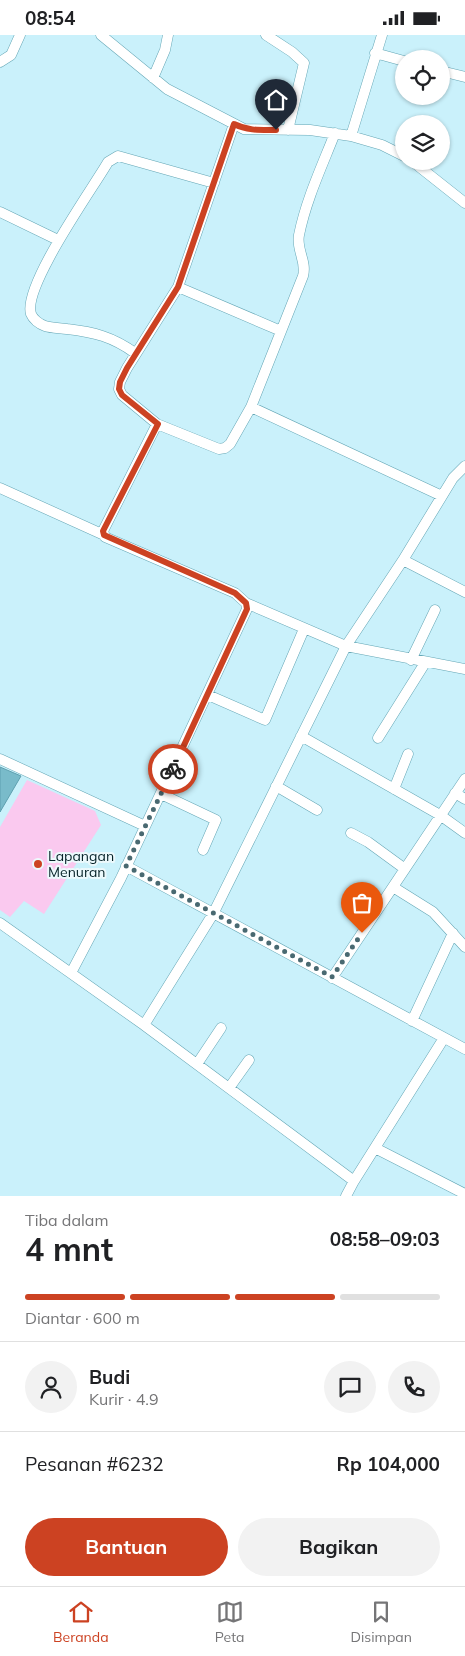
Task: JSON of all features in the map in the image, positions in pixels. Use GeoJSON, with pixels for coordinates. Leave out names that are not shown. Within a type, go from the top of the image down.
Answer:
{"type":"FeatureCollection","features":[{"type":"Feature","properties":{"kind":"street"},"geometry":{"type":"LineString","coordinates":[[0,62],[11,55],[20,35]]}},
{"type":"Feature","properties":{"kind":"street"},"geometry":{"type":"LineString","coordinates":[[101,35],[167,89],[244,129],[335,133],[382,145],[395,152]]}},
{"type":"Feature","properties":{"kind":"street"},"geometry":{"type":"LineString","coordinates":[[153,78],[165,50],[168,35]]}},
{"type":"Feature","properties":{"kind":"street"},"geometry":{"type":"LineString","coordinates":[[266,35],[292,52],[304,63],[288,130]]}},
{"type":"Feature","properties":{"kind":"street"},"geometry":{"type":"LineString","coordinates":[[351,136],[382,35]]}},
{"type":"Feature","properties":{"kind":"street"},"geometry":{"type":"LineString","coordinates":[[375,53],[395,59]]}},
{"type":"Feature","properties":{"kind":"street"},"geometry":{"type":"LineString","coordinates":[[450,73],[465,77]]}},
{"type":"Feature","properties":{"kind":"street"},"geometry":{"type":"LineString","coordinates":[[234,124],[178,287],[135,353],[120,382],[119,389],[122,395],[158,424],[219,449],[225,448],[230,444],[251,407],[304,271],[304,261],[298,242],[307,207],[335,133]]}},
{"type":"Feature","properties":{"kind":"street"},"geometry":{"type":"LineString","coordinates":[[135,353],[120,342],[95,333],[46,326],[36,321],[31,314],[31,297],[58,240],[113,157],[118,156],[214,183]]}},
{"type":"Feature","properties":{"kind":"street"},"geometry":{"type":"LineString","coordinates":[[423,170],[465,203]]}},
{"type":"Feature","properties":{"kind":"street"},"geometry":{"type":"LineString","coordinates":[[0,212],[58,240]]}},
{"type":"Feature","properties":{"kind":"street"},"geometry":{"type":"LineString","coordinates":[[178,287],[281,331]]}},
{"type":"Feature","properties":{"kind":"street"},"geometry":{"type":"LineString","coordinates":[[251,407],[442,496]]}},
{"type":"Feature","properties":{"kind":"street"},"geometry":{"type":"LineString","coordinates":[[104,535],[103,531],[158,424]]}},
{"type":"Feature","properties":{"kind":"street"},"geometry":{"type":"LineString","coordinates":[[144,1025],[213,913],[346,646],[403,560],[453,478],[465,466]]}},
{"type":"Feature","properties":{"kind":"street"},"geometry":{"type":"LineString","coordinates":[[0,488],[235,593],[246,603],[346,646],[425,663],[465,669]]}},
{"type":"Feature","properties":{"kind":"street"},"geometry":{"type":"LineString","coordinates":[[403,560],[465,592]]}},
{"type":"Feature","properties":{"kind":"street"},"geometry":{"type":"LineString","coordinates":[[71,973],[126,866],[208,695],[247,609],[246,603]]}},
{"type":"Feature","properties":{"kind":"street"},"geometry":{"type":"LineString","coordinates":[[411,660],[435,611]]}},
{"type":"Feature","properties":{"kind":"street"},"geometry":{"type":"LineString","coordinates":[[208,695],[265,720],[304,629]]}},
{"type":"Feature","properties":{"kind":"street"},"geometry":{"type":"LineString","coordinates":[[378,738],[390,715],[425,663]]}},
{"type":"Feature","properties":{"kind":"street"},"geometry":{"type":"LineString","coordinates":[[301,736],[440,815],[465,833]]}},
{"type":"Feature","properties":{"kind":"street"},"geometry":{"type":"LineString","coordinates":[[394,789],[408,754]]}},
{"type":"Feature","properties":{"kind":"street"},"geometry":{"type":"LineString","coordinates":[[0,759],[145,826]]}},
{"type":"Feature","properties":{"kind":"street"},"geometry":{"type":"LineString","coordinates":[[332,977],[465,779]]}},
{"type":"Feature","properties":{"kind":"street"},"geometry":{"type":"LineString","coordinates":[[276,786],[317,810]]}},
{"type":"Feature","properties":{"kind":"street"},"geometry":{"type":"LineString","coordinates":[[161,793],[216,820],[203,849]]}},
{"type":"Feature","properties":{"kind":"street"},"geometry":{"type":"LineString","coordinates":[[455,793],[465,799]]}},
{"type":"Feature","properties":{"kind":"street"},"geometry":{"type":"LineString","coordinates":[[351,833],[368,842],[405,869]]}},
{"type":"Feature","properties":{"kind":"street"},"geometry":{"type":"LineString","coordinates":[[126,866],[465,1049]]}},
{"type":"Feature","properties":{"kind":"street"},"geometry":{"type":"LineString","coordinates":[[393,887],[425,906],[454,933],[465,947]]}},
{"type":"Feature","properties":{"kind":"street"},"geometry":{"type":"LineString","coordinates":[[0,923],[144,1025],[354,1181]]}},
{"type":"Feature","properties":{"kind":"street"},"geometry":{"type":"LineString","coordinates":[[412,1021],[454,933]]}},
{"type":"Feature","properties":{"kind":"street"},"geometry":{"type":"LineString","coordinates":[[197,1065],[222,1028]]}},
{"type":"Feature","properties":{"kind":"street"},"geometry":{"type":"LineString","coordinates":[[346,1196],[374,1148],[444,1038]]}},
{"type":"Feature","properties":{"kind":"street"},"geometry":{"type":"LineString","coordinates":[[229,1089],[249,1060]]}},
{"type":"Feature","properties":{"kind":"street"},"geometry":{"type":"LineString","coordinates":[[374,1148],[465,1194]]}},
{"type":"Feature","properties":{"kind":"shaded area","name":"Lapangan Menuran"},"geometry":{"type":"Polygon","coordinates":[[[27,780],[95,811],[101,825],[44,914],[24,901],[10,917],[0,910],[0,827],[27,780]]]}},
{"type":"Feature","properties":{"kind":"building"},"geometry":{"type":"Polygon","coordinates":[[[0,767],[21,776],[0,812],[0,767]]]}},
{"type":"Feature","properties":{"kind":"way so far"},"geometry":{"type":"LineString","coordinates":[[173,769],[126,866],[332,977],[362,933]]}},
{"type":"Feature","properties":{"kind":"place","name":"Lapangan Menuran"},"geometry":{"type":"Point","coordinates":[38,864]}},
{"type":"Feature","properties":{"kind":"route"},"geometry":{"type":"LineString","coordinates":[[173,769],[247,609],[242,597],[235,593],[105,537],[103,531],[158,424],[122,395],[119,389],[120,382],[135,353],[178,287],[234,124],[244,129],[276,130]]}}]}
